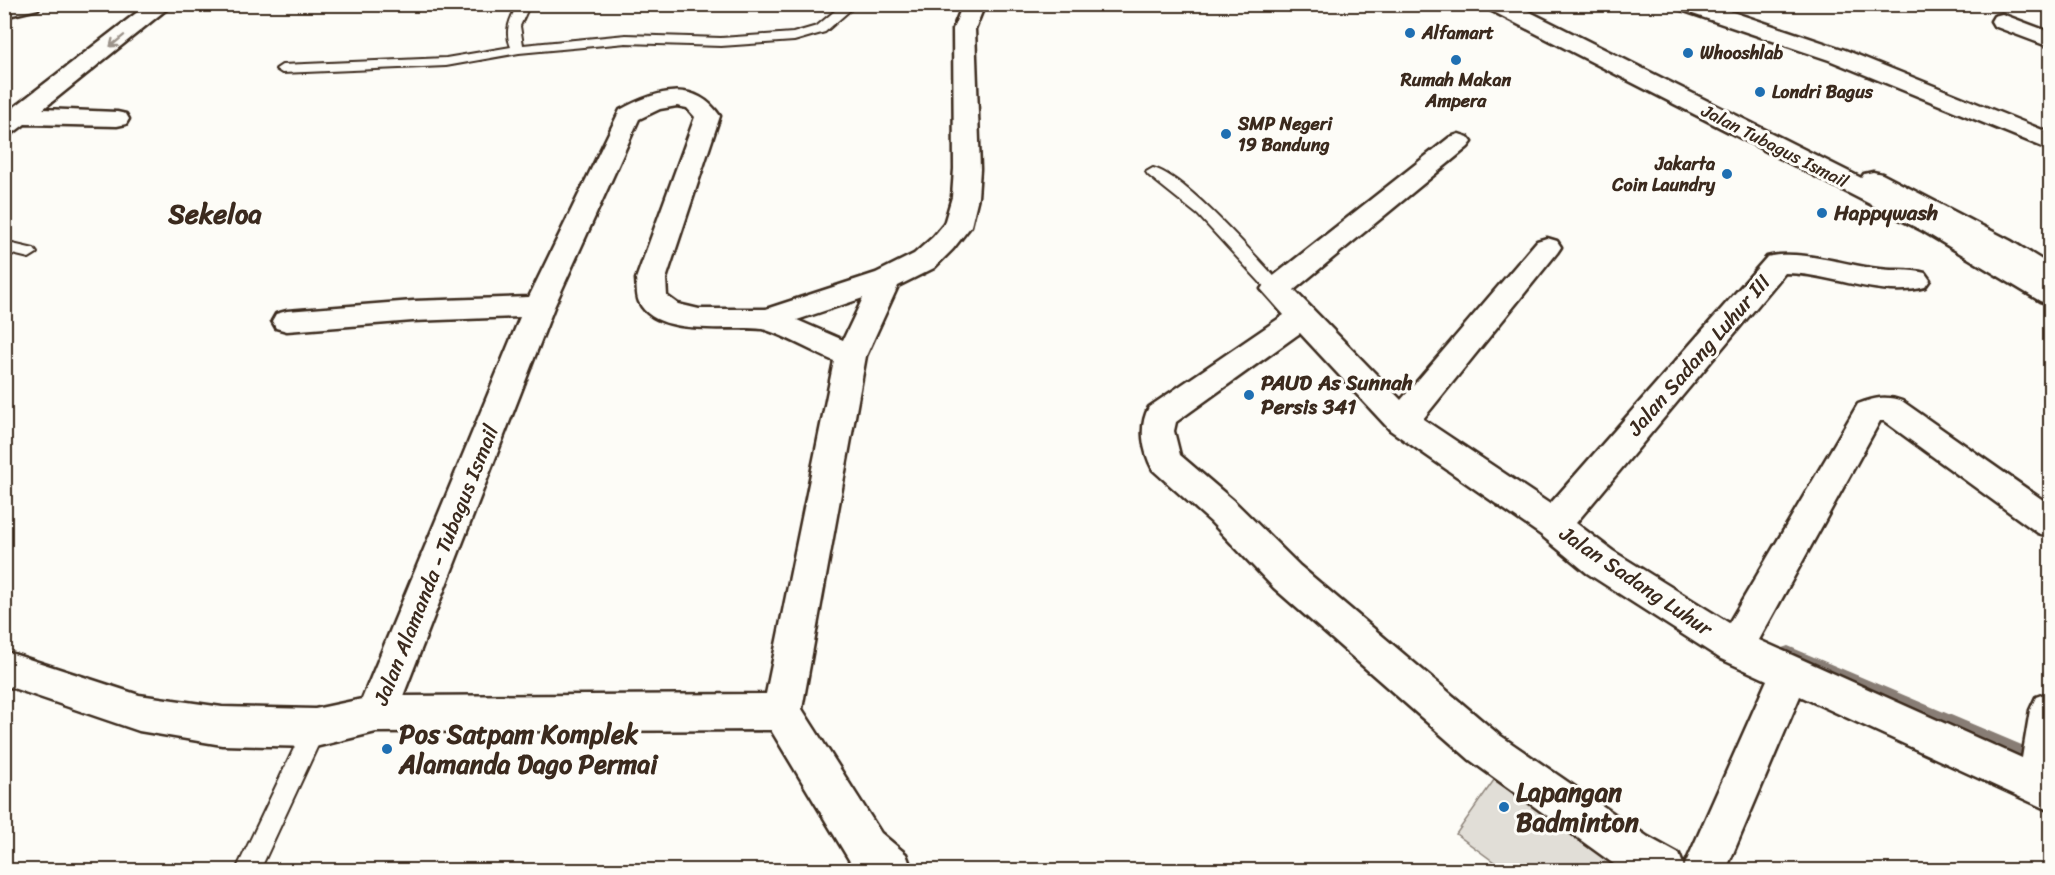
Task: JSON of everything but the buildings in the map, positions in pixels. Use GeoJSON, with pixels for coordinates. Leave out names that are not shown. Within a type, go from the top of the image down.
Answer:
{"type":"FeatureCollection","features":[{"type":"Feature","properties":{"kind":"street"},"geometry":{"type":"LineString","coordinates":[[4,10],[30,4]]}},
{"type":"Feature","properties":{"kind":"street"},"geometry":{"type":"LineString","coordinates":[[12,122],[162,4]]}},
{"type":"Feature","properties":{"kind":"street","name":"Jalan Alamanda - Tubagus Ismail"},"geometry":{"type":"LineString","coordinates":[[782,712],[376,714],[539,307],[628,115],[646,105],[673,99],[694,102],[708,116],[651,279],[653,300],[669,312],[699,319],[768,319],[886,280],[924,261],[957,226],[965,197],[967,169],[964,29],[974,4]]}},
{"type":"Feature","properties":{"kind":"street","name":"Jalan Tubagus Ismail"},"geometry":{"type":"LineString","coordinates":[[1496,4],[1933,225],[2050,294]]}},
{"type":"Feature","properties":{"kind":"street"},"geometry":{"type":"LineString","coordinates":[[1686,4],[1868,67],[2050,142]]}},
{"type":"Feature","properties":{"kind":"street"},"geometry":{"type":"LineString","coordinates":[[2002,21],[2050,40]]}},
{"type":"Feature","properties":{"kind":"street"},"geometry":{"type":"LineString","coordinates":[[12,122],[117,119]]}},
{"type":"Feature","properties":{"kind":"street"},"geometry":{"type":"LineString","coordinates":[[1276,289],[1459,142]]}},
{"type":"Feature","properties":{"kind":"street"},"geometry":{"type":"LineString","coordinates":[[1873,180],[2001,247],[2050,278]]}},
{"type":"Feature","properties":{"kind":"street"},"geometry":{"type":"LineString","coordinates":[[1402,421],[1547,247]]}},
{"type":"Feature","properties":{"kind":"street","name":"Jalan Sadang Luhur III"},"geometry":{"type":"LineString","coordinates":[[1552,525],[1777,264],[1790,264],[1881,279],[1915,280]]}},
{"type":"Feature","properties":{"kind":"street"},"geometry":{"type":"LineString","coordinates":[[886,280],[851,356],[782,712],[866,848],[890,870]]}},
{"type":"Feature","properties":{"kind":"street","name":"Jalan Sadang Luhur"},"geometry":{"type":"LineString","coordinates":[[1276,289],[1402,421],[1552,525],[1600,562],[1734,646],[2044,788]]}},
{"type":"Feature","properties":{"kind":"street"},"geometry":{"type":"LineString","coordinates":[[287,321],[374,312],[539,307]]}},
{"type":"Feature","properties":{"kind":"street"},"geometry":{"type":"LineString","coordinates":[[1304,316],[1160,416],[1158,431],[1165,461],[1223,512],[1287,577],[1484,747],[1633,852],[1663,870]]}},
{"type":"Feature","properties":{"kind":"street","name":"Jalan Alamanda - Tubagus Ismail"},"geometry":{"type":"LineString","coordinates":[[768,319],[851,356]]}},
{"type":"Feature","properties":{"kind":"street"},"geometry":{"type":"LineString","coordinates":[[1734,646],[1869,412],[1891,409],[2050,523]]}},
{"type":"Feature","properties":{"kind":"street"},"geometry":{"type":"LineString","coordinates":[[4,668],[139,713],[222,726],[315,728],[376,714]]}},
{"type":"Feature","properties":{"kind":"street"},"geometry":{"type":"LineString","coordinates":[[1704,870],[1791,671]]}},
{"type":"Feature","properties":{"kind":"street"},"geometry":{"type":"LineString","coordinates":[[2044,788],[2050,710]]}},
{"type":"Feature","properties":{"kind":"lane"},"geometry":{"type":"LineString","coordinates":[[519,49],[512,39],[512,27],[524,4]]}},
{"type":"Feature","properties":{"kind":"lane"},"geometry":{"type":"LineString","coordinates":[[282,69],[446,62],[519,49],[626,39],[720,42],[794,37],[821,29],[851,4]]}},
{"type":"Feature","properties":{"kind":"lane"},"geometry":{"type":"LineString","coordinates":[[1153,172],[1178,188],[1222,229],[1276,289]]}},
{"type":"Feature","properties":{"kind":"lane"},"geometry":{"type":"LineString","coordinates":[[4,247],[30,253]]}},
{"type":"Feature","properties":{"kind":"lane"},"geometry":{"type":"LineString","coordinates":[[248,870],[315,728]]}},
{"type":"Feature","properties":{"kind":"shaded area","name":"Lapangan Badminton"},"geometry":{"type":"Polygon","coordinates":[[[1494,780],[1613,863],[1608,870],[1505,870],[1456,834],[1494,780]]]}},
{"type":"Feature","properties":{"kind":"waterway"},"geometry":{"type":"LineString","coordinates":[[1788,653],[2018,752]]}},
{"type":"Feature","properties":{"kind":"place","name":"Alfamart"},"geometry":{"type":"Point","coordinates":[1410,33]}},
{"type":"Feature","properties":{"kind":"place","name":"Whooshlab"},"geometry":{"type":"Point","coordinates":[1688,53]}},
{"type":"Feature","properties":{"kind":"place","name":"Rumah Makan Ampera"},"geometry":{"type":"Point","coordinates":[1456,60]}},
{"type":"Feature","properties":{"kind":"place","name":"Londri Bagus"},"geometry":{"type":"Point","coordinates":[1760,92]}},
{"type":"Feature","properties":{"kind":"place","name":"SMP Negeri 19 Bandung"},"geometry":{"type":"Point","coordinates":[1226,134]}},
{"type":"Feature","properties":{"kind":"place","name":"Jakarta Coin Laundry"},"geometry":{"type":"Point","coordinates":[1727,174]}},
{"type":"Feature","properties":{"kind":"place","name":"Happywash"},"geometry":{"type":"Point","coordinates":[1822,213]}},
{"type":"Feature","properties":{"kind":"place","name":"PAUD As Sunnah Persis 341"},"geometry":{"type":"Point","coordinates":[1249,395]}},
{"type":"Feature","properties":{"kind":"place","name":"Pos Satpam Komplek Alamanda Dago Permai"},"geometry":{"type":"Point","coordinates":[387,749]}},
{"type":"Feature","properties":{"kind":"place","name":"Lapangan Badminton"},"geometry":{"type":"Point","coordinates":[1504,807]}},
{"type":"Feature","properties":{"kind":"district","name":"Sekeloa"},"geometry":{"type":"Point","coordinates":[215,214]}}]}
